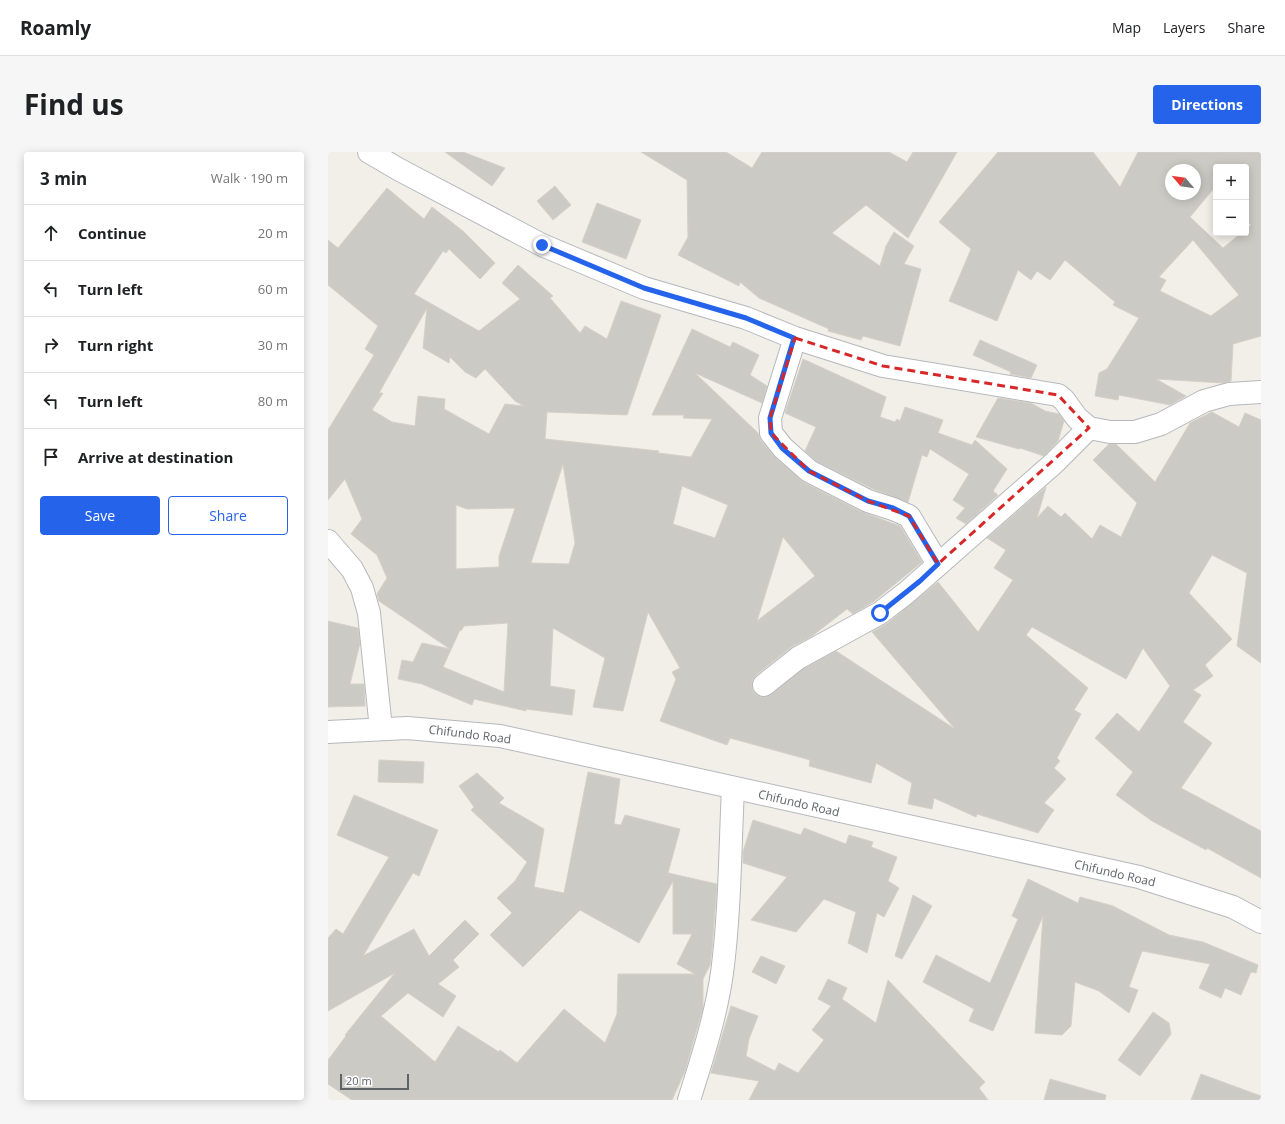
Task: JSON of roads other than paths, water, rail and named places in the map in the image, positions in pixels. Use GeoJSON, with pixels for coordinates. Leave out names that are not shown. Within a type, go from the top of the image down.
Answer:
{"type":"FeatureCollection","features":[{"type":"Feature","properties":{"kind":"street"},"geometry":{"type":"LineString","coordinates":[[369,152],[398,169],[542,245],[644,288],[746,318],[794,338],[883,366],[1058,394],[1077,418],[1089,428],[1110,432],[1135,432],[1161,424],[1204,401],[1229,394],[1261,392]]}},
{"type":"Feature","properties":{"kind":"street"},"geometry":{"type":"LineString","coordinates":[[794,338],[770,418],[771,433],[782,448],[809,471],[868,501],[893,508],[909,516],[938,564]]}},
{"type":"Feature","properties":{"kind":"street"},"geometry":{"type":"LineString","coordinates":[[764,685],[798,658],[880,613],[920,581],[1054,463],[1089,428]]}},
{"type":"Feature","properties":{"kind":"street"},"geometry":{"type":"LineString","coordinates":[[328,541],[352,569],[362,588],[369,613],[381,729]]}},
{"type":"Feature","properties":{"kind":"street","name":"Chifundo Road"},"geometry":{"type":"LineString","coordinates":[[328,732],[407,728],[500,736],[1139,877],[1233,907],[1261,922]]}},
{"type":"Feature","properties":{"kind":"street"},"geometry":{"type":"LineString","coordinates":[[689,1100],[703,1056],[721,975],[726,928],[733,788]]}}]}
